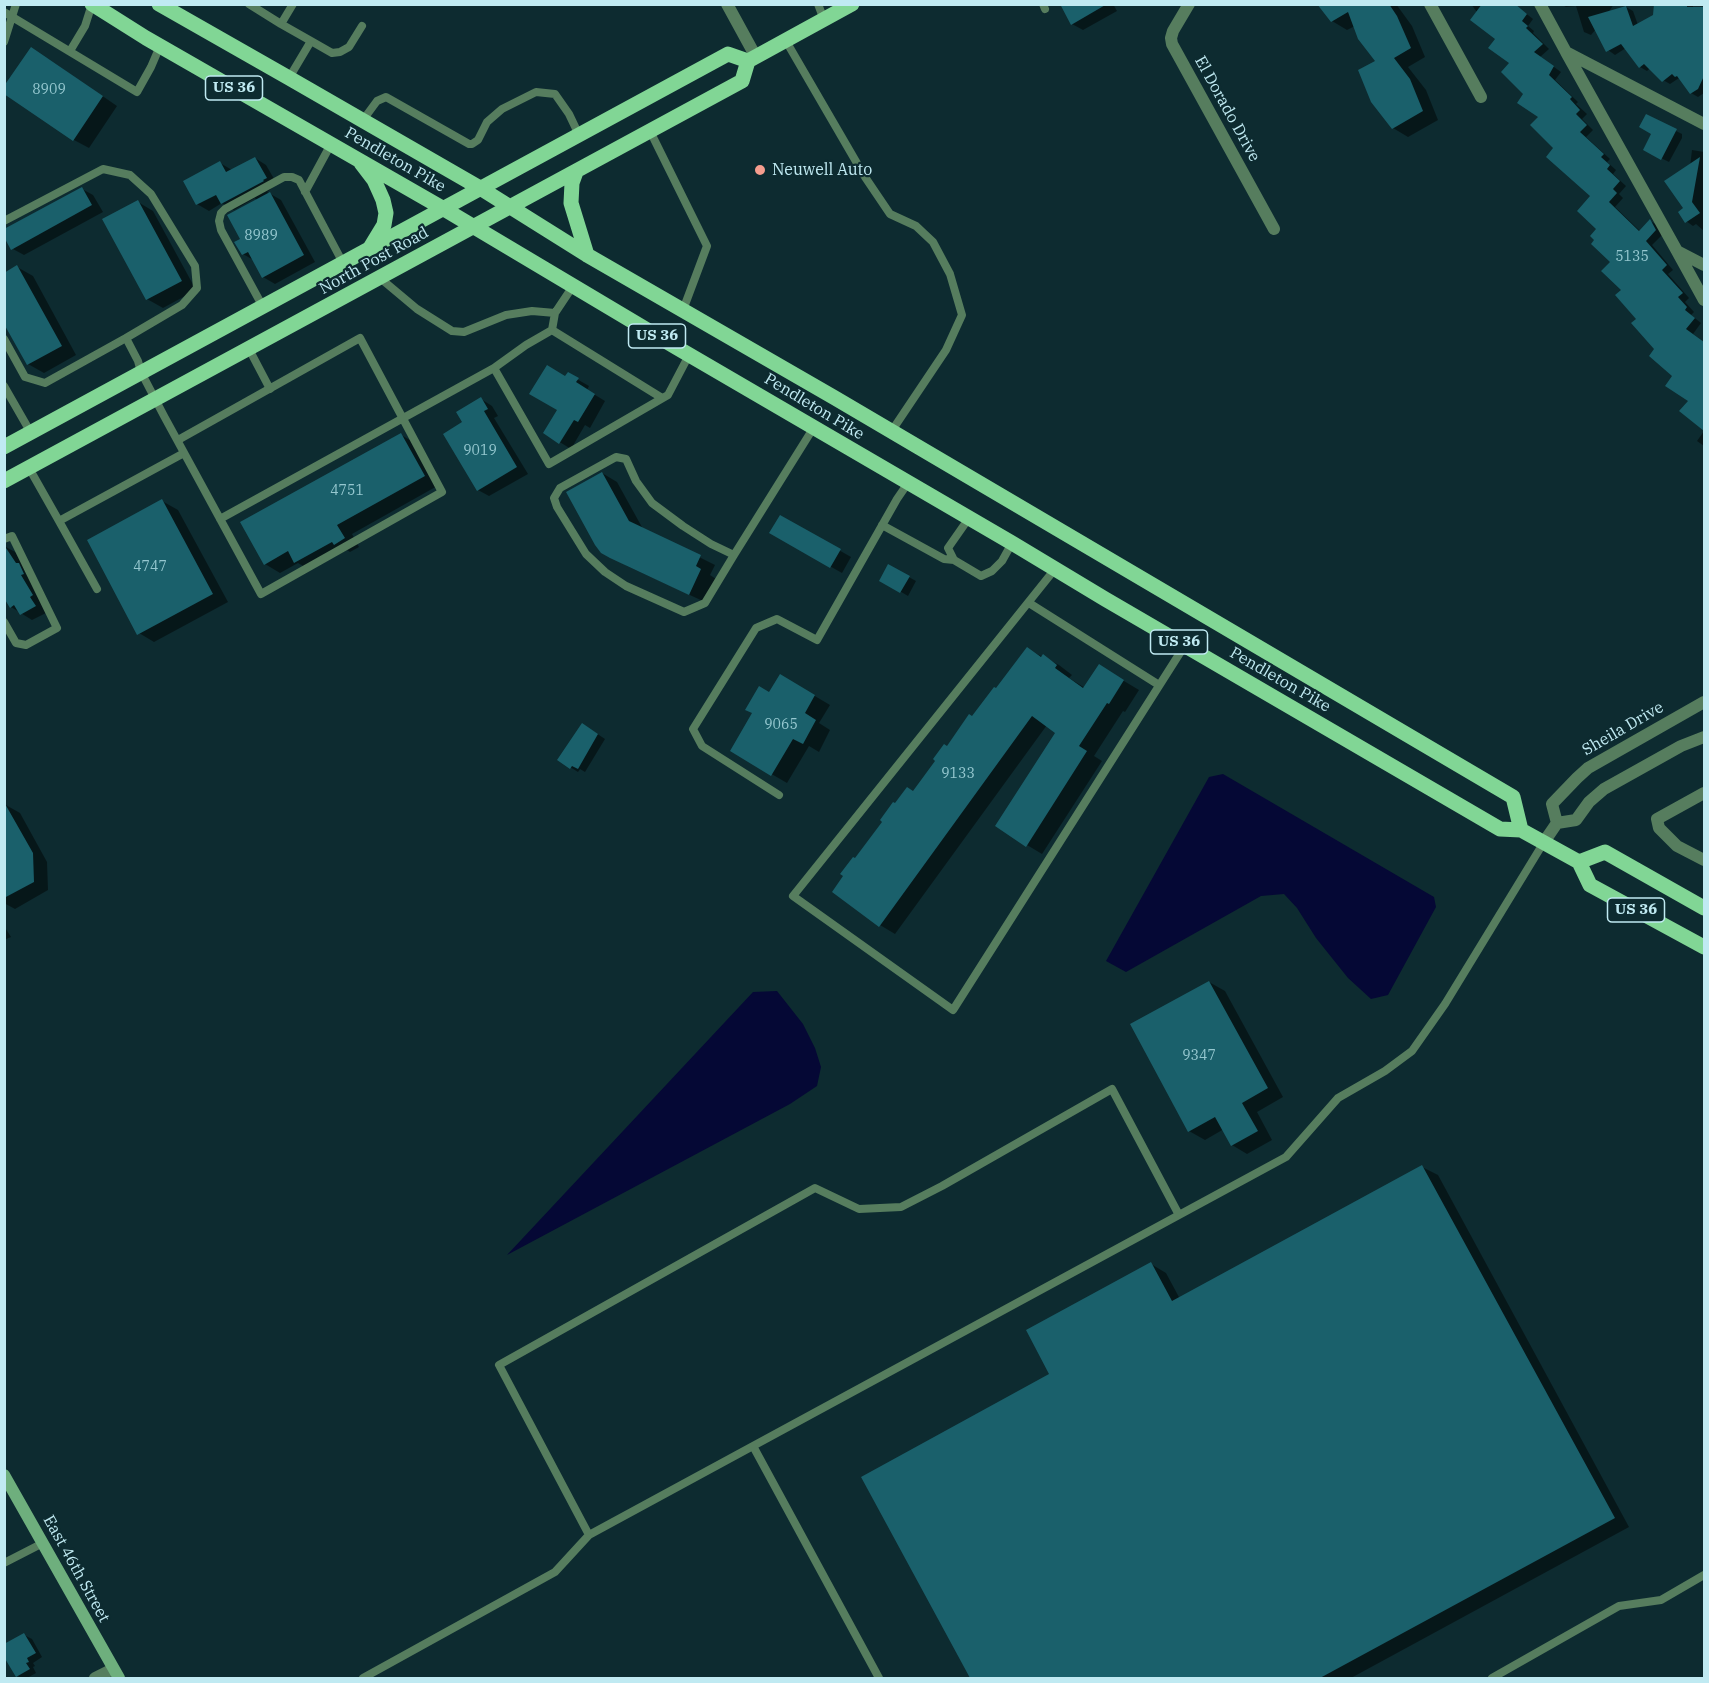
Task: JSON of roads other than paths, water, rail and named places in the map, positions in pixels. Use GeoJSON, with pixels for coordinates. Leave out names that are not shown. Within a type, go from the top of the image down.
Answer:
{"type":"FeatureCollection","features":[{"type":"Feature","properties":{"kind":"main road","name":"Pendleton Pike"},"geometry":{"type":"LineString","coordinates":[[92,4],[160,46],[444,208],[689,355],[1500,829],[1521,830],[1579,862],[1590,885],[1704,947]]}},
{"type":"Feature","properties":{"kind":"main road","name":"Pendleton Pike"},"geometry":{"type":"LineString","coordinates":[[159,4],[480,188],[587,255],[835,398],[1513,797],[1521,830]]}},
{"type":"Feature","properties":{"kind":"main road"},"geometry":{"type":"LineString","coordinates":[[752,59],[852,4]]}},
{"type":"Feature","properties":{"kind":"main road","name":"North Post Road"},"geometry":{"type":"LineString","coordinates":[[4,447],[728,54],[752,59],[742,81],[4,481]]}},
{"type":"Feature","properties":{"kind":"main road"},"geometry":{"type":"LineString","coordinates":[[357,159],[374,180],[386,213],[384,225],[370,249]]}},
{"type":"Feature","properties":{"kind":"main road"},"geometry":{"type":"LineString","coordinates":[[576,172],[572,183],[570,203],[587,255]]}},
{"type":"Feature","properties":{"kind":"main road"},"geometry":{"type":"LineString","coordinates":[[1579,862],[1605,852],[1704,908]]}},
{"type":"Feature","properties":{"kind":"street"},"geometry":{"type":"LineString","coordinates":[[727,4],[752,59]]}},
{"type":"Feature","properties":{"kind":"street","name":"El Dorado Drive"},"geometry":{"type":"LineString","coordinates":[[1189,4],[1173,32],[1172,44],[1275,230]]}},
{"type":"Feature","properties":{"kind":"street"},"geometry":{"type":"LineString","coordinates":[[1430,4],[1481,97]]}},
{"type":"Feature","properties":{"kind":"street"},"geometry":{"type":"LineString","coordinates":[[1540,4],[1704,300]]}},
{"type":"Feature","properties":{"kind":"street"},"geometry":{"type":"LineString","coordinates":[[1566,52],[1704,124]]}},
{"type":"Feature","properties":{"kind":"street"},"geometry":{"type":"LineString","coordinates":[[1677,251],[1704,265]]}},
{"type":"Feature","properties":{"kind":"street","name":"Sheila Drive"},"geometry":{"type":"LineString","coordinates":[[1544,842],[1557,823],[1552,804],[1588,768],[1704,702]]}},
{"type":"Feature","properties":{"kind":"street"},"geometry":{"type":"LineString","coordinates":[[1557,823],[1576,820],[1589,802],[1604,789],[1681,746],[1704,736]]}},
{"type":"Feature","properties":{"kind":"street"},"geometry":{"type":"LineString","coordinates":[[1704,793],[1657,819],[1659,828],[1677,846],[1704,860]]}},
{"type":"Feature","properties":{"kind":"street","name":"East 46th Street"},"geometry":{"type":"LineString","coordinates":[[4,1475],[116,1674]]}},
{"type":"Feature","properties":{"kind":"street"},"geometry":{"type":"LineString","coordinates":[[96,1678],[116,1674]]}},
{"type":"Feature","properties":{"kind":"lane"},"geometry":{"type":"LineString","coordinates":[[4,42],[16,4]]}},
{"type":"Feature","properties":{"kind":"lane"},"geometry":{"type":"LineString","coordinates":[[70,51],[85,26],[92,4]]}},
{"type":"Feature","properties":{"kind":"lane"},"geometry":{"type":"LineString","coordinates":[[249,4],[332,53],[349,47],[362,26]]}},
{"type":"Feature","properties":{"kind":"lane"},"geometry":{"type":"LineString","coordinates":[[281,24],[293,4]]}},
{"type":"Feature","properties":{"kind":"lane"},"geometry":{"type":"LineString","coordinates":[[818,4],[824,20]]}},
{"type":"Feature","properties":{"kind":"lane"},"geometry":{"type":"LineString","coordinates":[[4,12],[137,92],[160,46]]}},
{"type":"Feature","properties":{"kind":"lane"},"geometry":{"type":"LineString","coordinates":[[786,40],[865,177],[890,214],[916,226],[933,242],[950,274],[962,315],[946,350],[891,432]]}},
{"type":"Feature","properties":{"kind":"lane"},"geometry":{"type":"LineString","coordinates":[[289,78],[311,41]]}},
{"type":"Feature","properties":{"kind":"lane"},"geometry":{"type":"LineString","coordinates":[[363,120],[377,101],[386,97],[472,144],[478,140],[487,122],[502,109],[537,92],[555,94],[569,114],[579,135]]}},
{"type":"Feature","properties":{"kind":"lane"},"geometry":{"type":"LineString","coordinates":[[650,131],[707,246],[683,310]]}},
{"type":"Feature","properties":{"kind":"lane"},"geometry":{"type":"LineString","coordinates":[[305,192],[331,144]]}},
{"type":"Feature","properties":{"kind":"lane"},"geometry":{"type":"LineString","coordinates":[[4,221],[103,169],[130,175],[151,194],[195,266],[197,288],[182,305],[45,383],[25,377],[4,339]]}},
{"type":"Feature","properties":{"kind":"lane"},"geometry":{"type":"LineString","coordinates":[[262,307],[221,230],[219,220],[225,209],[284,177],[299,180],[343,263]]}},
{"type":"Feature","properties":{"kind":"lane"},"geometry":{"type":"LineString","coordinates":[[380,278],[417,309],[452,331],[464,332],[506,315],[532,311],[555,313]]}},
{"type":"Feature","properties":{"kind":"lane"},"geometry":{"type":"LineString","coordinates":[[552,330],[555,313],[573,286]]}},
{"type":"Feature","properties":{"kind":"lane"},"geometry":{"type":"LineString","coordinates":[[220,519],[494,368],[552,330]]}},
{"type":"Feature","properties":{"kind":"lane"},"geometry":{"type":"LineString","coordinates":[[552,330],[662,398]]}},
{"type":"Feature","properties":{"kind":"lane"},"geometry":{"type":"LineString","coordinates":[[126,338],[141,372],[261,594],[442,492],[360,339],[178,440]]}},
{"type":"Feature","properties":{"kind":"lane"},"geometry":{"type":"LineString","coordinates":[[249,349],[270,389]]}},
{"type":"Feature","properties":{"kind":"lane"},"geometry":{"type":"LineString","coordinates":[[494,368],[549,464],[668,395],[689,355]]}},
{"type":"Feature","properties":{"kind":"lane"},"geometry":{"type":"LineString","coordinates":[[4,386],[31,433]]}},
{"type":"Feature","properties":{"kind":"lane"},"geometry":{"type":"LineString","coordinates":[[734,555],[711,544],[652,503],[636,481],[626,459],[616,457],[560,488],[554,498],[557,507],[586,554],[604,572],[626,586],[684,612],[705,603],[814,427]]}},
{"type":"Feature","properties":{"kind":"lane"},"geometry":{"type":"LineString","coordinates":[[59,521],[184,453]]}},
{"type":"Feature","properties":{"kind":"lane"},"geometry":{"type":"LineString","coordinates":[[29,468],[97,590]]}},
{"type":"Feature","properties":{"kind":"lane"},"geometry":{"type":"LineString","coordinates":[[779,795],[702,746],[693,729],[756,628],[777,619],[817,640],[908,483]]}},
{"type":"Feature","properties":{"kind":"lane"},"geometry":{"type":"LineString","coordinates":[[954,560],[948,548],[969,518]]}},
{"type":"Feature","properties":{"kind":"lane"},"geometry":{"type":"LineString","coordinates":[[882,525],[944,559],[954,560],[981,576],[1002,561],[1012,543]]}},
{"type":"Feature","properties":{"kind":"lane"},"geometry":{"type":"LineString","coordinates":[[4,539],[12,536],[57,628],[26,645],[16,643],[4,622]]}},
{"type":"Feature","properties":{"kind":"lane"},"geometry":{"type":"LineString","coordinates":[[1054,569],[793,896],[952,1010],[1185,645]]}},
{"type":"Feature","properties":{"kind":"lane"},"geometry":{"type":"LineString","coordinates":[[1029,603],[1159,685]]}},
{"type":"Feature","properties":{"kind":"lane"},"geometry":{"type":"LineString","coordinates":[[363,1678],[555,1572],[589,1535],[1286,1157],[1338,1098],[1385,1071],[1412,1051],[1445,1005],[1544,842]]}},
{"type":"Feature","properties":{"kind":"lane"},"geometry":{"type":"LineString","coordinates":[[589,1535],[499,1365],[815,1188],[859,1209],[901,1207],[1112,1089],[1179,1215]]}},
{"type":"Feature","properties":{"kind":"lane"},"geometry":{"type":"LineString","coordinates":[[753,1446],[879,1678]]}},
{"type":"Feature","properties":{"kind":"lane"},"geometry":{"type":"LineString","coordinates":[[4,1563],[43,1543]]}},
{"type":"Feature","properties":{"kind":"lane"},"geometry":{"type":"LineString","coordinates":[[1492,1678],[1619,1606],[1661,1600],[1704,1575]]}},
{"type":"Feature","properties":{"kind":"place","name":"Neuwell Auto"},"geometry":{"type":"Point","coordinates":[760,170]}}]}
